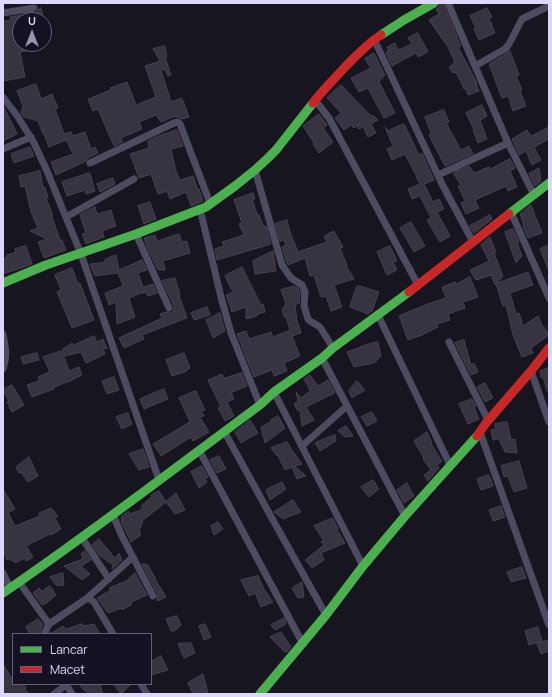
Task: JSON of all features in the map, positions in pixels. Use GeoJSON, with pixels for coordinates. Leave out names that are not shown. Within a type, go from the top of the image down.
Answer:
{"type":"FeatureCollection","features":[{"type":"Feature","properties":{"kind":"street"},"geometry":{"type":"LineString","coordinates":[[3,283],[46,265],[81,254],[206,207],[255,170],[276,150],[315,100],[352,60],[374,39],[434,3]]}},
{"type":"Feature","properties":{"kind":"street"},"geometry":{"type":"LineString","coordinates":[[448,3],[508,143],[534,196]]}},
{"type":"Feature","properties":{"kind":"street"},"geometry":{"type":"LineString","coordinates":[[475,66],[505,49],[522,19],[549,6]]}},
{"type":"Feature","properties":{"kind":"street"},"geometry":{"type":"LineString","coordinates":[[3,13],[34,8]]}},
{"type":"Feature","properties":{"kind":"street"},"geometry":{"type":"LineString","coordinates":[[374,39],[438,175],[473,242]]}},
{"type":"Feature","properties":{"kind":"street"},"geometry":{"type":"LineString","coordinates":[[3,97],[18,117],[34,143],[66,217],[81,254],[159,480]]}},
{"type":"Feature","properties":{"kind":"street"},"geometry":{"type":"LineString","coordinates":[[315,100],[329,118],[418,285]]}},
{"type":"Feature","properties":{"kind":"street"},"geometry":{"type":"LineString","coordinates":[[90,163],[178,122],[210,203]]}},
{"type":"Feature","properties":{"kind":"street"},"geometry":{"type":"LineString","coordinates":[[3,148],[30,137]]}},
{"type":"Feature","properties":{"kind":"street"},"geometry":{"type":"LineString","coordinates":[[438,175],[508,143]]}},
{"type":"Feature","properties":{"kind":"street"},"geometry":{"type":"LineString","coordinates":[[255,170],[282,265],[292,278],[302,285],[304,292],[304,306],[308,319],[320,327],[333,348]]}},
{"type":"Feature","properties":{"kind":"street"},"geometry":{"type":"LineString","coordinates":[[66,217],[134,179]]}},
{"type":"Feature","properties":{"kind":"street"},"geometry":{"type":"LineString","coordinates":[[3,573],[7,591],[82,538],[274,392],[322,358],[333,348],[418,285],[549,183]]}},
{"type":"Feature","properties":{"kind":"street"},"geometry":{"type":"LineString","coordinates":[[200,209],[231,333],[260,404]]}},
{"type":"Feature","properties":{"kind":"street"},"geometry":{"type":"LineString","coordinates":[[511,212],[549,298]]}},
{"type":"Feature","properties":{"kind":"street"},"geometry":{"type":"LineString","coordinates":[[136,234],[169,308]]}},
{"type":"Feature","properties":{"kind":"street"},"geometry":{"type":"LineString","coordinates":[[378,315],[450,465]]}},
{"type":"Feature","properties":{"kind":"street"},"geometry":{"type":"LineString","coordinates":[[3,334],[6,362],[3,368]]}},
{"type":"Feature","properties":{"kind":"street"},"geometry":{"type":"LineString","coordinates":[[449,342],[488,420]]}},
{"type":"Feature","properties":{"kind":"street"},"geometry":{"type":"LineString","coordinates":[[260,694],[326,615],[363,566],[405,516],[480,432],[488,420],[549,348]]}},
{"type":"Feature","properties":{"kind":"street"},"geometry":{"type":"LineString","coordinates":[[322,358],[405,516]]}},
{"type":"Feature","properties":{"kind":"street"},"geometry":{"type":"LineString","coordinates":[[531,371],[549,422]]}},
{"type":"Feature","properties":{"kind":"street"},"geometry":{"type":"LineString","coordinates":[[274,392],[363,566]]}},
{"type":"Feature","properties":{"kind":"street"},"geometry":{"type":"LineString","coordinates":[[302,446],[347,406]]}},
{"type":"Feature","properties":{"kind":"street"},"geometry":{"type":"LineString","coordinates":[[224,431],[326,615]]}},
{"type":"Feature","properties":{"kind":"street"},"geometry":{"type":"LineString","coordinates":[[480,432],[549,625]]}},
{"type":"Feature","properties":{"kind":"street"},"geometry":{"type":"LineString","coordinates":[[199,450],[302,642]]}},
{"type":"Feature","properties":{"kind":"street"},"geometry":{"type":"LineString","coordinates":[[113,515],[122,536],[153,596]]}},
{"type":"Feature","properties":{"kind":"street"},"geometry":{"type":"LineString","coordinates":[[82,538],[109,578]]}},
{"type":"Feature","properties":{"kind":"street"},"geometry":{"type":"LineString","coordinates":[[44,633],[48,624],[86,599],[133,557]]}},
{"type":"Feature","properties":{"kind":"street"},"geometry":{"type":"LineString","coordinates":[[19,582],[48,624]]}},
{"type":"Feature","properties":{"kind":"street"},"geometry":{"type":"LineString","coordinates":[[86,599],[90,599],[94,602],[112,633]]}},
{"type":"Feature","properties":{"kind":"street"},"geometry":{"type":"LineString","coordinates":[[54,694],[66,685],[72,694]]}},
{"type":"Feature","properties":{"kind":"street"},"geometry":{"type":"LineString","coordinates":[[142,685],[147,694]]}},
{"type":"Feature","properties":{"kind":"building"},"geometry":{"type":"Polygon","coordinates":[[[440,3],[443,3],[461,46],[458,47],[477,83],[476,84],[479,91],[468,95],[456,72],[453,73],[449,67],[455,62],[446,43],[429,20],[439,14],[436,9],[439,7],[440,3]]]}},
{"type":"Feature","properties":{"kind":"building"},"geometry":{"type":"Polygon","coordinates":[[[41,8],[42,12],[37,12],[41,8]]]}},
{"type":"Feature","properties":{"kind":"building"},"geometry":{"type":"Polygon","coordinates":[[[487,8],[492,17],[489,18],[495,33],[479,40],[474,29],[476,28],[470,16],[487,8]]]}},
{"type":"Feature","properties":{"kind":"building"},"geometry":{"type":"Polygon","coordinates":[[[10,17],[12,17],[12,52],[20,52],[25,77],[3,81],[3,21],[11,20],[10,17]]]}},
{"type":"Feature","properties":{"kind":"building"},"geometry":{"type":"Polygon","coordinates":[[[418,33],[428,52],[418,57],[416,53],[392,66],[386,52],[389,51],[387,47],[395,43],[398,50],[412,44],[408,38],[418,33]]]}},
{"type":"Feature","properties":{"kind":"building"},"geometry":{"type":"Polygon","coordinates":[[[165,46],[167,57],[165,57],[171,75],[168,76],[164,69],[161,70],[171,102],[182,98],[189,117],[182,119],[175,116],[161,122],[156,115],[139,122],[142,129],[121,138],[123,142],[114,146],[98,109],[93,111],[88,99],[111,90],[110,88],[127,82],[136,105],[156,97],[145,66],[160,61],[153,49],[165,46]]]}},
{"type":"Feature","properties":{"kind":"building"},"geometry":{"type":"Polygon","coordinates":[[[510,51],[519,75],[516,76],[522,90],[520,91],[526,106],[513,111],[508,96],[502,98],[489,64],[510,51]]]}},
{"type":"Feature","properties":{"kind":"building"},"geometry":{"type":"Polygon","coordinates":[[[374,53],[385,75],[379,82],[395,113],[384,118],[368,88],[359,92],[351,78],[371,68],[365,59],[374,53]]]}},
{"type":"Feature","properties":{"kind":"building"},"geometry":{"type":"Polygon","coordinates":[[[36,84],[41,99],[52,94],[58,108],[55,109],[64,134],[71,132],[73,136],[85,132],[91,149],[95,147],[98,153],[88,158],[86,161],[56,175],[51,162],[73,154],[65,137],[66,140],[49,147],[38,121],[24,117],[21,113],[23,106],[17,91],[36,84]]]}},
{"type":"Feature","properties":{"kind":"building"},"geometry":{"type":"Polygon","coordinates":[[[341,85],[371,116],[373,115],[378,120],[371,124],[376,133],[368,137],[363,127],[359,129],[357,126],[360,123],[354,128],[351,125],[344,130],[335,118],[341,113],[327,98],[341,85]]]}},
{"type":"Feature","properties":{"kind":"building"},"geometry":{"type":"Polygon","coordinates":[[[3,105],[17,134],[3,141],[3,105]]]}},
{"type":"Feature","properties":{"kind":"building"},"geometry":{"type":"Polygon","coordinates":[[[482,105],[487,116],[480,120],[487,139],[478,143],[466,113],[482,105]]]}},
{"type":"Feature","properties":{"kind":"building"},"geometry":{"type":"Polygon","coordinates":[[[444,110],[449,122],[446,123],[461,150],[469,146],[473,154],[445,166],[429,135],[431,133],[425,117],[444,110]]]}},
{"type":"Feature","properties":{"kind":"building"},"geometry":{"type":"Polygon","coordinates":[[[319,114],[327,125],[323,128],[333,142],[319,153],[303,126],[319,114]]]}},
{"type":"Feature","properties":{"kind":"building"},"geometry":{"type":"Polygon","coordinates":[[[404,124],[419,155],[422,153],[434,180],[424,184],[433,202],[439,199],[444,209],[437,212],[450,236],[440,242],[427,220],[431,218],[420,196],[412,199],[408,189],[420,184],[405,154],[392,160],[387,149],[393,146],[385,127],[392,134],[390,130],[404,124]]]}},
{"type":"Feature","properties":{"kind":"building"},"geometry":{"type":"Polygon","coordinates":[[[549,127],[549,139],[534,147],[541,160],[532,165],[526,151],[519,155],[512,139],[527,130],[531,136],[549,127]]]}},
{"type":"Feature","properties":{"kind":"building"},"geometry":{"type":"Polygon","coordinates":[[[177,130],[183,146],[171,149],[176,171],[180,180],[193,176],[203,201],[191,206],[186,192],[170,199],[167,191],[158,194],[151,174],[139,178],[130,154],[149,148],[148,141],[177,130]]]}},
{"type":"Feature","properties":{"kind":"building"},"geometry":{"type":"Polygon","coordinates":[[[30,147],[34,156],[14,163],[11,154],[30,147]]]}},
{"type":"Feature","properties":{"kind":"building"},"geometry":{"type":"Polygon","coordinates":[[[510,159],[515,168],[510,171],[517,187],[508,191],[506,186],[475,200],[479,208],[466,214],[461,203],[465,201],[458,186],[461,185],[453,173],[469,166],[474,173],[489,167],[490,169],[510,159]]]}},
{"type":"Feature","properties":{"kind":"building"},"geometry":{"type":"Polygon","coordinates":[[[539,168],[541,181],[535,186],[529,174],[539,168]]]}},
{"type":"Feature","properties":{"kind":"building"},"geometry":{"type":"Polygon","coordinates":[[[40,171],[43,188],[45,187],[48,198],[46,198],[53,216],[52,217],[60,240],[62,240],[66,250],[44,258],[38,242],[47,239],[30,231],[38,228],[31,212],[25,186],[21,187],[19,176],[40,171]]]}},
{"type":"Feature","properties":{"kind":"building"},"geometry":{"type":"Polygon","coordinates":[[[90,173],[95,191],[86,194],[85,190],[67,196],[62,182],[90,173]]]}},
{"type":"Feature","properties":{"kind":"building"},"geometry":{"type":"Polygon","coordinates":[[[113,178],[115,184],[100,192],[97,184],[113,178]]]}},
{"type":"Feature","properties":{"kind":"building"},"geometry":{"type":"Polygon","coordinates":[[[253,193],[255,199],[252,200],[258,216],[259,215],[264,227],[266,226],[271,244],[217,260],[215,249],[224,246],[222,242],[244,235],[239,224],[242,223],[234,200],[253,193]]]}},
{"type":"Feature","properties":{"kind":"building"},"geometry":{"type":"Polygon","coordinates":[[[150,202],[156,219],[144,224],[138,206],[150,202]]]}},
{"type":"Feature","properties":{"kind":"building"},"geometry":{"type":"Polygon","coordinates":[[[531,205],[542,233],[528,238],[520,214],[531,205]]]}},
{"type":"Feature","properties":{"kind":"building"},"geometry":{"type":"Polygon","coordinates":[[[95,207],[97,214],[111,210],[116,226],[102,231],[104,237],[86,244],[82,234],[86,233],[80,215],[95,207]]]}},
{"type":"Feature","properties":{"kind":"building"},"geometry":{"type":"Polygon","coordinates":[[[490,215],[492,219],[474,233],[470,226],[490,215]]]}},
{"type":"Feature","properties":{"kind":"building"},"geometry":{"type":"Polygon","coordinates":[[[287,220],[298,252],[327,242],[324,236],[334,231],[343,247],[340,248],[347,265],[346,266],[354,279],[334,285],[342,307],[331,311],[326,296],[321,297],[314,275],[310,276],[305,258],[288,265],[282,247],[286,245],[284,240],[280,241],[275,224],[287,220]]]}},
{"type":"Feature","properties":{"kind":"building"},"geometry":{"type":"Polygon","coordinates":[[[411,222],[425,246],[414,252],[400,228],[411,222]]]}},
{"type":"Feature","properties":{"kind":"building"},"geometry":{"type":"Polygon","coordinates":[[[513,229],[519,242],[517,242],[522,256],[516,263],[505,232],[513,229]]]}},
{"type":"Feature","properties":{"kind":"building"},"geometry":{"type":"Polygon","coordinates":[[[179,234],[182,242],[187,241],[190,253],[163,261],[165,270],[158,270],[144,238],[155,235],[157,241],[179,234]]]}},
{"type":"Feature","properties":{"kind":"building"},"geometry":{"type":"Polygon","coordinates":[[[490,237],[496,252],[494,253],[503,276],[497,283],[528,272],[533,285],[510,293],[516,314],[519,313],[523,326],[538,316],[543,327],[549,334],[531,348],[533,353],[522,357],[513,335],[506,305],[503,306],[496,284],[495,285],[491,275],[476,280],[470,270],[489,261],[481,245],[490,237]]]}},
{"type":"Feature","properties":{"kind":"building"},"geometry":{"type":"Polygon","coordinates":[[[549,245],[549,271],[540,249],[549,245]]]}},
{"type":"Feature","properties":{"kind":"building"},"geometry":{"type":"Polygon","coordinates":[[[26,246],[32,264],[3,274],[3,259],[7,257],[7,255],[16,252],[15,249],[26,246]]]}},
{"type":"Feature","properties":{"kind":"building"},"geometry":{"type":"Polygon","coordinates":[[[390,246],[397,261],[393,262],[397,270],[387,275],[377,252],[390,246]]]}},
{"type":"Feature","properties":{"kind":"building"},"geometry":{"type":"Polygon","coordinates":[[[273,251],[276,271],[255,274],[253,261],[273,251]]]}},
{"type":"Feature","properties":{"kind":"building"},"geometry":{"type":"Polygon","coordinates":[[[116,255],[119,270],[142,260],[147,270],[138,273],[143,287],[153,284],[157,293],[148,296],[147,293],[141,293],[129,298],[135,317],[117,324],[116,302],[109,305],[105,293],[123,286],[118,273],[95,276],[90,264],[106,262],[105,260],[116,255]]]}},
{"type":"Feature","properties":{"kind":"building"},"geometry":{"type":"Polygon","coordinates":[[[242,267],[261,305],[263,304],[265,312],[246,319],[246,307],[232,312],[226,295],[233,292],[225,276],[242,267]]]}},
{"type":"Feature","properties":{"kind":"building"},"geometry":{"type":"Polygon","coordinates":[[[72,268],[78,284],[80,283],[94,320],[72,328],[57,292],[61,290],[55,275],[72,268]]]}},
{"type":"Feature","properties":{"kind":"building"},"geometry":{"type":"Polygon","coordinates":[[[470,277],[478,297],[463,302],[465,308],[448,314],[450,320],[437,324],[438,327],[408,340],[399,316],[446,298],[442,287],[455,282],[456,284],[470,277]]]}},
{"type":"Feature","properties":{"kind":"building"},"geometry":{"type":"Polygon","coordinates":[[[175,278],[187,318],[142,335],[144,339],[124,348],[119,338],[162,318],[160,314],[166,312],[171,313],[173,311],[174,306],[162,281],[175,278]]]}},
{"type":"Feature","properties":{"kind":"building"},"geometry":{"type":"Polygon","coordinates":[[[294,286],[298,288],[300,293],[299,303],[295,305],[301,333],[292,336],[300,356],[284,363],[287,371],[274,376],[272,370],[254,377],[237,334],[246,331],[249,339],[271,332],[273,337],[290,330],[282,309],[286,304],[281,290],[294,286]]]}},
{"type":"Feature","properties":{"kind":"building"},"geometry":{"type":"Polygon","coordinates":[[[357,286],[379,292],[372,311],[368,314],[350,307],[357,286]]]}},
{"type":"Feature","properties":{"kind":"building"},"geometry":{"type":"Polygon","coordinates":[[[207,307],[210,315],[194,320],[191,313],[207,307]]]}},
{"type":"Feature","properties":{"kind":"building"},"geometry":{"type":"Polygon","coordinates":[[[220,313],[225,331],[213,338],[206,320],[220,313]]]}},
{"type":"Feature","properties":{"kind":"building"},"geometry":{"type":"Polygon","coordinates":[[[94,336],[97,342],[103,339],[107,348],[103,349],[105,354],[86,363],[81,352],[65,356],[63,349],[72,343],[73,345],[94,336]]]}},
{"type":"Feature","properties":{"kind":"building"},"geometry":{"type":"Polygon","coordinates":[[[464,340],[471,365],[474,363],[478,372],[471,375],[455,343],[464,340]]]}},
{"type":"Feature","properties":{"kind":"building"},"geometry":{"type":"Polygon","coordinates":[[[378,342],[381,356],[374,363],[354,367],[347,352],[378,342]]]}},
{"type":"Feature","properties":{"kind":"building"},"geometry":{"type":"Polygon","coordinates":[[[62,351],[69,371],[79,367],[82,375],[54,387],[54,389],[32,397],[27,385],[39,381],[38,377],[50,372],[43,357],[62,351]]]}},
{"type":"Feature","properties":{"kind":"building"},"geometry":{"type":"Polygon","coordinates":[[[37,353],[39,360],[23,364],[21,357],[37,353]]]}},
{"type":"Feature","properties":{"kind":"building"},"geometry":{"type":"Polygon","coordinates":[[[184,353],[190,368],[187,369],[187,371],[172,376],[166,360],[184,353]]]}},
{"type":"Feature","properties":{"kind":"building"},"geometry":{"type":"Polygon","coordinates":[[[549,368],[549,390],[547,391],[540,371],[549,368]]]}},
{"type":"Feature","properties":{"kind":"building"},"geometry":{"type":"Polygon","coordinates":[[[242,373],[247,386],[230,393],[234,399],[227,402],[234,416],[225,421],[218,408],[221,407],[208,380],[222,374],[224,378],[242,373]]]}},
{"type":"Feature","properties":{"kind":"building"},"geometry":{"type":"Polygon","coordinates":[[[310,375],[318,386],[328,380],[335,393],[306,407],[314,420],[302,426],[300,410],[298,411],[294,404],[298,401],[296,392],[301,398],[311,390],[304,379],[310,375]]]}},
{"type":"Feature","properties":{"kind":"building"},"geometry":{"type":"Polygon","coordinates":[[[114,377],[119,390],[107,394],[102,381],[114,377]]]}},
{"type":"Feature","properties":{"kind":"building"},"geometry":{"type":"Polygon","coordinates":[[[357,381],[365,390],[352,398],[349,391],[357,381]]]}},
{"type":"Feature","properties":{"kind":"building"},"geometry":{"type":"Polygon","coordinates":[[[485,383],[493,398],[485,402],[477,387],[485,383]]]}},
{"type":"Feature","properties":{"kind":"building"},"geometry":{"type":"Polygon","coordinates":[[[12,385],[24,405],[12,412],[7,402],[9,401],[3,390],[12,385]]]}},
{"type":"Feature","properties":{"kind":"building"},"geometry":{"type":"Polygon","coordinates":[[[164,389],[168,399],[144,409],[140,399],[164,389]]]}},
{"type":"Feature","properties":{"kind":"building"},"geometry":{"type":"Polygon","coordinates":[[[196,391],[205,410],[201,411],[204,416],[200,417],[209,432],[193,441],[191,437],[161,456],[153,444],[190,422],[179,398],[196,391]]]}},
{"type":"Feature","properties":{"kind":"building"},"geometry":{"type":"Polygon","coordinates":[[[472,399],[476,406],[474,407],[479,419],[468,424],[459,404],[472,399]]]}},
{"type":"Feature","properties":{"kind":"building"},"geometry":{"type":"Polygon","coordinates":[[[372,412],[377,421],[367,426],[361,417],[372,412]]]}},
{"type":"Feature","properties":{"kind":"building"},"geometry":{"type":"Polygon","coordinates":[[[128,413],[132,424],[122,429],[116,417],[128,413]]]}},
{"type":"Feature","properties":{"kind":"building"},"geometry":{"type":"Polygon","coordinates":[[[278,416],[285,428],[265,443],[261,427],[278,416]]]}},
{"type":"Feature","properties":{"kind":"building"},"geometry":{"type":"Polygon","coordinates":[[[250,420],[258,433],[241,443],[235,432],[250,420]]]}},
{"type":"Feature","properties":{"kind":"building"},"geometry":{"type":"Polygon","coordinates":[[[507,422],[511,440],[515,439],[517,453],[505,452],[499,439],[493,440],[491,430],[496,429],[495,424],[507,422]]]}},
{"type":"Feature","properties":{"kind":"building"},"geometry":{"type":"Polygon","coordinates":[[[346,426],[353,436],[345,437],[338,431],[346,426]]]}},
{"type":"Feature","properties":{"kind":"building"},"geometry":{"type":"Polygon","coordinates":[[[427,432],[432,443],[431,444],[442,461],[437,465],[439,468],[428,481],[424,475],[431,470],[423,459],[424,458],[414,441],[427,432]]]}},
{"type":"Feature","properties":{"kind":"building"},"geometry":{"type":"Polygon","coordinates":[[[335,435],[336,441],[320,451],[315,443],[335,435]]]}},
{"type":"Feature","properties":{"kind":"building"},"geometry":{"type":"Polygon","coordinates":[[[287,442],[302,464],[295,466],[306,476],[297,479],[292,467],[285,470],[278,456],[271,448],[287,442]]]}},
{"type":"Feature","properties":{"kind":"building"},"geometry":{"type":"Polygon","coordinates":[[[143,449],[149,467],[139,470],[129,454],[143,449]]]}},
{"type":"Feature","properties":{"kind":"building"},"geometry":{"type":"Polygon","coordinates":[[[219,456],[226,469],[217,473],[210,460],[219,456]]]}},
{"type":"Feature","properties":{"kind":"building"},"geometry":{"type":"Polygon","coordinates":[[[29,457],[38,476],[28,482],[21,472],[19,473],[16,467],[29,457]]]}},
{"type":"Feature","properties":{"kind":"building"},"geometry":{"type":"Polygon","coordinates":[[[519,461],[527,488],[514,492],[508,476],[504,477],[501,466],[519,461]]]}},
{"type":"Feature","properties":{"kind":"building"},"geometry":{"type":"Polygon","coordinates":[[[202,466],[208,477],[205,478],[207,482],[199,488],[191,472],[202,466]]]}},
{"type":"Feature","properties":{"kind":"building"},"geometry":{"type":"Polygon","coordinates":[[[489,475],[493,486],[481,490],[477,479],[489,475]]]}},
{"type":"Feature","properties":{"kind":"building"},"geometry":{"type":"Polygon","coordinates":[[[373,480],[379,489],[369,497],[361,487],[373,480]]]}},
{"type":"Feature","properties":{"kind":"building"},"geometry":{"type":"Polygon","coordinates":[[[282,482],[286,489],[270,500],[266,490],[282,482]]]}},
{"type":"Feature","properties":{"kind":"building"},"geometry":{"type":"Polygon","coordinates":[[[407,483],[414,496],[404,503],[397,490],[407,483]]]}},
{"type":"Feature","properties":{"kind":"building"},"geometry":{"type":"Polygon","coordinates":[[[3,489],[15,509],[8,513],[15,526],[40,516],[39,513],[51,508],[58,516],[55,518],[61,529],[26,546],[33,557],[26,561],[25,558],[15,563],[13,560],[11,561],[10,558],[7,560],[3,552],[3,489]]]}},
{"type":"Feature","properties":{"kind":"building"},"geometry":{"type":"Polygon","coordinates":[[[159,491],[166,502],[143,520],[139,531],[141,535],[131,542],[121,521],[121,517],[128,511],[130,514],[143,509],[141,506],[152,497],[151,495],[159,491]]]}},
{"type":"Feature","properties":{"kind":"building"},"geometry":{"type":"Polygon","coordinates":[[[176,493],[185,510],[175,514],[166,502],[176,493]]]}},
{"type":"Feature","properties":{"kind":"building"},"geometry":{"type":"Polygon","coordinates":[[[293,500],[301,512],[283,519],[274,512],[293,500]]]}},
{"type":"Feature","properties":{"kind":"building"},"geometry":{"type":"Polygon","coordinates":[[[501,506],[505,517],[493,521],[489,510],[501,506]]]}},
{"type":"Feature","properties":{"kind":"building"},"geometry":{"type":"Polygon","coordinates":[[[333,518],[338,529],[337,530],[345,543],[321,553],[324,560],[312,568],[305,560],[324,545],[321,542],[324,541],[314,526],[333,518]]]}},
{"type":"Feature","properties":{"kind":"building"},"geometry":{"type":"Polygon","coordinates":[[[218,522],[223,529],[214,535],[211,526],[218,522]]]}},
{"type":"Feature","properties":{"kind":"building"},"geometry":{"type":"Polygon","coordinates":[[[99,539],[115,558],[119,553],[122,560],[112,569],[113,565],[99,555],[92,545],[99,539]]]}},
{"type":"Feature","properties":{"kind":"building"},"geometry":{"type":"Polygon","coordinates":[[[85,551],[91,560],[81,566],[90,574],[82,580],[64,566],[83,559],[81,554],[85,551]]]}},
{"type":"Feature","properties":{"kind":"building"},"geometry":{"type":"Polygon","coordinates":[[[142,564],[147,564],[166,597],[157,601],[157,594],[142,564]]]}},
{"type":"Feature","properties":{"kind":"building"},"geometry":{"type":"Polygon","coordinates":[[[522,567],[526,578],[511,582],[507,572],[522,567]]]}},
{"type":"Feature","properties":{"kind":"building"},"geometry":{"type":"Polygon","coordinates":[[[63,573],[64,585],[57,586],[50,577],[63,573]]]}},
{"type":"Feature","properties":{"kind":"building"},"geometry":{"type":"Polygon","coordinates":[[[135,573],[147,595],[131,602],[132,604],[122,610],[122,608],[108,613],[97,598],[111,590],[109,588],[126,581],[135,573]]]}},
{"type":"Feature","properties":{"kind":"building"},"geometry":{"type":"Polygon","coordinates":[[[258,576],[264,589],[273,602],[261,607],[255,593],[249,596],[241,580],[258,576]]]}},
{"type":"Feature","properties":{"kind":"building"},"geometry":{"type":"Polygon","coordinates":[[[302,582],[304,597],[298,598],[292,588],[302,582]]]}},
{"type":"Feature","properties":{"kind":"building"},"geometry":{"type":"Polygon","coordinates":[[[50,586],[56,595],[42,605],[33,593],[39,588],[42,591],[50,586]]]}},
{"type":"Feature","properties":{"kind":"building"},"geometry":{"type":"Polygon","coordinates":[[[177,616],[181,625],[175,631],[171,631],[166,619],[177,616]]]}},
{"type":"Feature","properties":{"kind":"building"},"geometry":{"type":"Polygon","coordinates":[[[284,618],[286,624],[275,630],[271,625],[284,618]]]}},
{"type":"Feature","properties":{"kind":"building"},"geometry":{"type":"Polygon","coordinates":[[[38,619],[43,624],[39,633],[29,633],[26,627],[38,619]]]}},
{"type":"Feature","properties":{"kind":"building"},"geometry":{"type":"Polygon","coordinates":[[[82,624],[83,626],[94,624],[99,633],[52,633],[63,626],[66,629],[82,624]]]}},
{"type":"Feature","properties":{"kind":"building"},"geometry":{"type":"Polygon","coordinates":[[[205,624],[211,637],[204,640],[199,626],[205,624]]]}},
{"type":"Feature","properties":{"kind":"building"},"geometry":{"type":"Polygon","coordinates":[[[538,627],[542,641],[529,645],[525,631],[538,627]]]}},
{"type":"Feature","properties":{"kind":"building"},"geometry":{"type":"Polygon","coordinates":[[[281,632],[291,647],[285,652],[270,637],[281,632]]]}},
{"type":"Feature","properties":{"kind":"building"},"geometry":{"type":"Polygon","coordinates":[[[549,640],[549,651],[541,654],[537,644],[549,640]]]}},
{"type":"Feature","properties":{"kind":"building"},"geometry":{"type":"Polygon","coordinates":[[[191,643],[195,653],[184,658],[178,644],[191,643]]]}},
{"type":"Feature","properties":{"kind":"building"},"geometry":{"type":"Polygon","coordinates":[[[161,656],[168,670],[152,675],[152,661],[161,656]]]}},
{"type":"Feature","properties":{"kind":"building"},"geometry":{"type":"Polygon","coordinates":[[[3,664],[12,678],[12,685],[24,685],[29,694],[3,694],[3,664]]]}},
{"type":"Feature","properties":{"kind":"building"},"geometry":{"type":"Polygon","coordinates":[[[203,674],[208,694],[193,694],[188,683],[203,674]]]}},
{"type":"Feature","properties":{"kind":"building"},"geometry":{"type":"Polygon","coordinates":[[[80,685],[100,685],[103,694],[88,694],[80,685]]]}},
{"type":"Feature","properties":{"kind":"building"},"geometry":{"type":"Polygon","coordinates":[[[115,685],[130,685],[121,694],[115,685]]]}},
{"type":"Feature","properties":{"kind":"traffic: fast"},"geometry":{"type":"LineString","coordinates":[[381,35],[434,3]]}},
{"type":"Feature","properties":{"kind":"traffic: fast"},"geometry":{"type":"LineString","coordinates":[[3,283],[46,265],[136,234],[206,207],[235,186],[268,158],[313,103]]}},
{"type":"Feature","properties":{"kind":"traffic: fast"},"geometry":{"type":"LineString","coordinates":[[509,214],[549,183]]}},
{"type":"Feature","properties":{"kind":"traffic: fast"},"geometry":{"type":"LineString","coordinates":[[3,593],[133,500],[260,405],[274,392],[322,358],[333,348],[409,292]]}},
{"type":"Feature","properties":{"kind":"traffic: fast"},"geometry":{"type":"LineString","coordinates":[[260,694],[326,615],[363,566],[405,516],[477,436]]}},
{"type":"Feature","properties":{"kind":"traffic: jam"},"geometry":{"type":"LineString","coordinates":[[313,103],[354,58],[367,45],[381,35]]}},
{"type":"Feature","properties":{"kind":"traffic: jam"},"geometry":{"type":"LineString","coordinates":[[409,292],[509,214]]}},
{"type":"Feature","properties":{"kind":"traffic: jam"},"geometry":{"type":"LineString","coordinates":[[477,436],[486,423],[549,348]]}}]}
